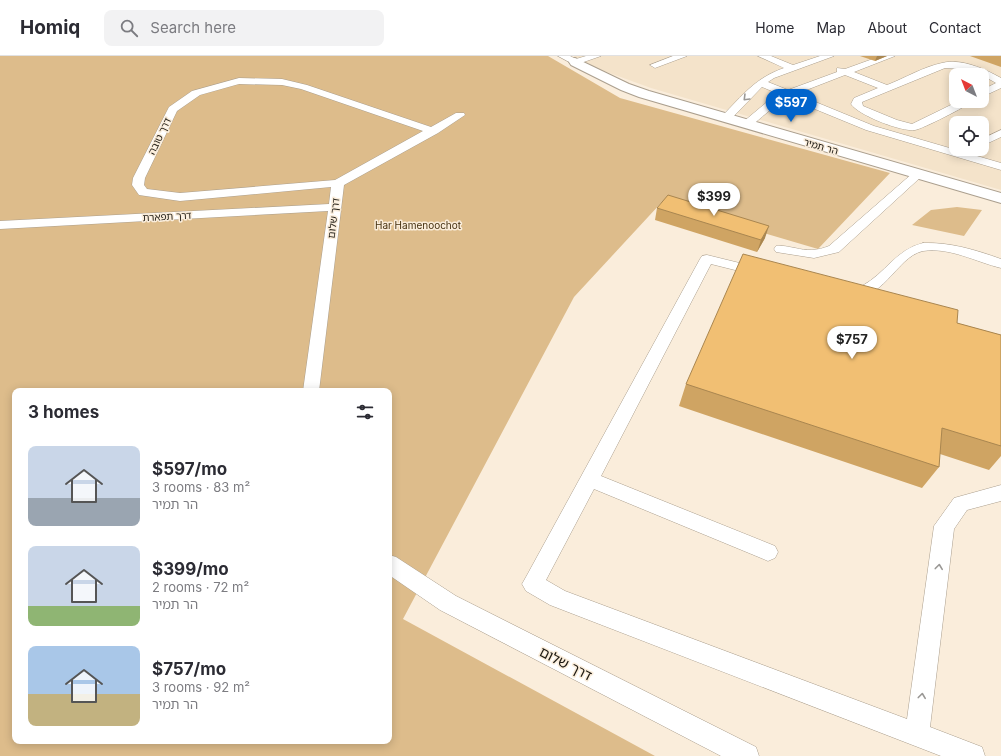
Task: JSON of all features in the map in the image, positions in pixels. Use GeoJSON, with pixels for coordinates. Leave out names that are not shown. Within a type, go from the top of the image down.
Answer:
{"type":"FeatureCollection","features":[{"type":"Feature","properties":{"kind":"street","name":"הר תמיר"},"geometry":{"type":"LineString","coordinates":[[569,59],[644,94],[1001,198]]}},
{"type":"Feature","properties":{"kind":"lane"},"geometry":{"type":"LineString","coordinates":[[569,59],[596,56]]}},
{"type":"Feature","properties":{"kind":"lane"},"geometry":{"type":"LineString","coordinates":[[655,65],[682,56]]}},
{"type":"Feature","properties":{"kind":"lane"},"geometry":{"type":"LineString","coordinates":[[763,56],[792,68]]}},
{"type":"Feature","properties":{"kind":"lane"},"geometry":{"type":"LineString","coordinates":[[726,118],[760,83],[771,76],[829,56]]}},
{"type":"Feature","properties":{"kind":"lane"},"geometry":{"type":"LineString","coordinates":[[747,124],[777,99],[787,94],[890,56]]}},
{"type":"Feature","properties":{"kind":"lane"},"geometry":{"type":"LineString","coordinates":[[816,60],[886,88]]}},
{"type":"Feature","properties":{"kind":"lane"},"geometry":{"type":"LineString","coordinates":[[952,108],[913,127],[905,126],[859,108],[856,104],[858,100],[886,88],[937,67],[953,64],[988,75],[1001,83],[989,90]]}},
{"type":"Feature","properties":{"kind":"lane","name":"דרך טובה"},"geometry":{"type":"LineString","coordinates":[[338,183],[180,197],[143,192],[138,185],[139,178],[173,110],[196,93],[239,81],[282,82],[304,87],[434,131]]}},
{"type":"Feature","properties":{"kind":"lane"},"geometry":{"type":"LineString","coordinates":[[760,83],[870,128],[1001,167]]}},
{"type":"Feature","properties":{"kind":"lane","name":"דרך שלום"},"geometry":{"type":"LineString","coordinates":[[311,388],[338,183],[460,116]]}},
{"type":"Feature","properties":{"kind":"lane"},"geometry":{"type":"LineString","coordinates":[[989,139],[1001,133]]}},
{"type":"Feature","properties":{"kind":"lane"},"geometry":{"type":"LineString","coordinates":[[936,148],[949,148]]}},
{"type":"Feature","properties":{"kind":"lane"},"geometry":{"type":"LineString","coordinates":[[781,249],[811,256],[834,249],[918,174]]}},
{"type":"Feature","properties":{"kind":"lane","name":"דרך תפארת"},"geometry":{"type":"LineString","coordinates":[[0,225],[335,207]]}},
{"type":"Feature","properties":{"kind":"lane"},"geometry":{"type":"LineString","coordinates":[[833,290],[852,293],[868,289],[914,250],[928,248],[961,250],[1001,264]]}},
{"type":"Feature","properties":{"kind":"lane"},"geometry":{"type":"LineString","coordinates":[[775,276],[707,259],[533,584],[558,598],[973,756]]}},
{"type":"Feature","properties":{"kind":"lane"},"geometry":{"type":"LineString","coordinates":[[589,479],[768,552]]}},
{"type":"Feature","properties":{"kind":"lane"},"geometry":{"type":"LineString","coordinates":[[917,735],[944,526],[961,504],[1001,493]]}},
{"type":"Feature","properties":{"kind":"lane","name":"דרך שלום"},"geometry":{"type":"LineString","coordinates":[[392,566],[448,603],[747,756]]}},
{"type":"Feature","properties":{"kind":"shaded area"},"geometry":{"type":"Polygon","coordinates":[[[573,56],[1001,56],[1001,190],[651,88],[604,71],[573,56]]]}},
{"type":"Feature","properties":{"kind":"green space","name":"Har Hamenoochot"},"geometry":{"type":"Polygon","coordinates":[[[0,56],[548,56],[620,98],[890,173],[818,249],[661,203],[574,297],[403,619],[655,756],[0,756],[0,56]]]}},
{"type":"Feature","properties":{"kind":"green space"},"geometry":{"type":"Polygon","coordinates":[[[957,207],[982,210],[964,236],[912,225],[931,210],[957,207]]]}},
{"type":"Feature","properties":{"kind":"building"},"geometry":{"type":"Polygon","coordinates":[[[668,195],[769,226],[761,240],[657,208],[668,195]]]}},
{"type":"Feature","properties":{"kind":"building"},"geometry":{"type":"Polygon","coordinates":[[[743,254],[958,310],[957,323],[1001,335],[1001,446],[942,428],[939,467],[686,384],[743,254]]]}}]}
